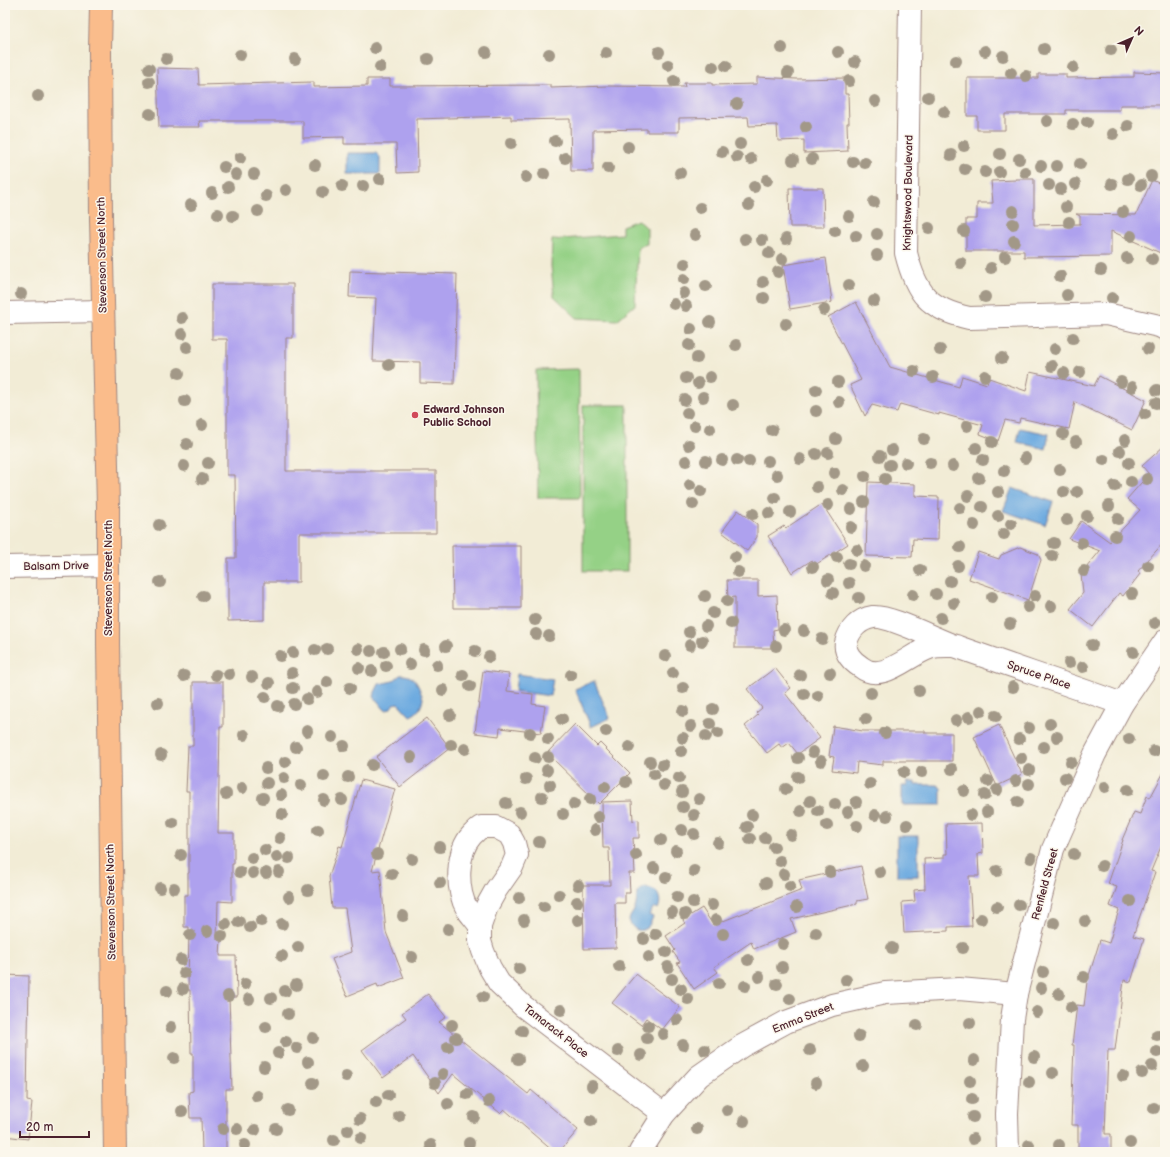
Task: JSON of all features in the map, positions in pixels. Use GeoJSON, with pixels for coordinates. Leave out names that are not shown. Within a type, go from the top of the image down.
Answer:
{"type":"FeatureCollection","features":[{"type":"Feature","properties":{"kind":"main road","name":"Stevenson Street North"},"geometry":{"type":"LineString","coordinates":[[101,5],[100,56],[103,311],[108,498],[115,1152]]}},
{"type":"Feature","properties":{"kind":"street","name":"Knightswood Boulevard"},"geometry":{"type":"LineString","coordinates":[[910,5],[906,253],[918,288],[926,298],[942,309],[955,315],[969,318],[1106,314],[1159,326],[1165,329]]}},
{"type":"Feature","properties":{"kind":"street"},"geometry":{"type":"LineString","coordinates":[[5,313],[103,311]]}},
{"type":"Feature","properties":{"kind":"street","name":"Balsam Drive"},"geometry":{"type":"LineString","coordinates":[[5,567],[108,565]]}},
{"type":"Feature","properties":{"kind":"street","name":"Renfield Street"},"geometry":{"type":"LineString","coordinates":[[1008,1152],[1012,1019],[1016,994],[1053,849],[1095,754],[1122,704],[1165,641]]}},
{"type":"Feature","properties":{"kind":"street","name":"Spruce Place"},"geometry":{"type":"LineString","coordinates":[[956,646],[1122,704]]}},
{"type":"Feature","properties":{"kind":"street","name":"Tamarack Place"},"geometry":{"type":"LineString","coordinates":[[480,926],[480,941],[490,968],[499,983],[510,995],[664,1114]]}},
{"type":"Feature","properties":{"kind":"street","name":"Emma Street"},"geometry":{"type":"LineString","coordinates":[[640,1152],[664,1114],[699,1076],[742,1046],[786,1022],[832,1005],[885,993],[918,990],[959,989],[1016,994]]}},
{"type":"Feature","properties":{"kind":"green space"},"geometry":{"type":"Polygon","coordinates":[[[638,220],[647,228],[647,244],[638,247],[635,305],[617,320],[577,318],[554,296],[551,266],[552,240],[622,234],[622,226],[638,220]]]}},
{"type":"Feature","properties":{"kind":"green space"},"geometry":{"type":"Polygon","coordinates":[[[579,369],[580,498],[538,498],[536,370],[579,369]]]}},
{"type":"Feature","properties":{"kind":"green space"},"geometry":{"type":"Polygon","coordinates":[[[583,405],[627,405],[627,571],[583,571],[583,405]]]}},
{"type":"Feature","properties":{"kind":"water"},"geometry":{"type":"Polygon","coordinates":[[[347,153],[376,153],[380,157],[380,174],[347,174],[347,153]]]}},
{"type":"Feature","properties":{"kind":"water"},"geometry":{"type":"Polygon","coordinates":[[[1020,428],[1049,434],[1046,449],[1017,442],[1020,428]]]}},
{"type":"Feature","properties":{"kind":"water"},"geometry":{"type":"Polygon","coordinates":[[[1012,488],[1053,502],[1045,525],[1003,511],[1012,488]]]}},
{"type":"Feature","properties":{"kind":"water"},"geometry":{"type":"Polygon","coordinates":[[[517,674],[553,679],[550,696],[515,691],[517,674]]]}},
{"type":"Feature","properties":{"kind":"water"},"geometry":{"type":"Polygon","coordinates":[[[400,675],[410,676],[416,682],[423,698],[419,709],[410,716],[398,703],[393,704],[388,710],[385,710],[374,697],[379,684],[393,681],[400,675]]]}},
{"type":"Feature","properties":{"kind":"water"},"geometry":{"type":"Polygon","coordinates":[[[594,681],[610,718],[591,727],[575,689],[594,681]]]}},
{"type":"Feature","properties":{"kind":"water"},"geometry":{"type":"Polygon","coordinates":[[[907,782],[915,782],[915,785],[937,785],[941,788],[941,805],[902,805],[902,786],[907,786],[907,782]]]}},
{"type":"Feature","properties":{"kind":"water"},"geometry":{"type":"Polygon","coordinates":[[[897,836],[918,836],[918,876],[897,876],[897,836]]]}},
{"type":"Feature","properties":{"kind":"water"},"geometry":{"type":"Polygon","coordinates":[[[646,887],[656,891],[660,904],[658,909],[654,907],[649,915],[653,917],[648,926],[643,930],[638,930],[633,928],[629,920],[635,908],[637,893],[646,887]]]}},
{"type":"Feature","properties":{"kind":"building"},"geometry":{"type":"Polygon","coordinates":[[[157,68],[198,69],[199,85],[314,82],[314,87],[367,86],[367,79],[390,79],[390,86],[551,85],[551,88],[607,86],[685,87],[684,83],[712,83],[712,85],[757,84],[757,77],[797,79],[845,78],[845,94],[848,94],[848,151],[804,153],[804,140],[778,141],[777,125],[749,126],[748,117],[679,118],[679,132],[647,132],[647,129],[593,130],[593,171],[571,171],[570,119],[511,120],[511,116],[417,119],[418,172],[397,173],[396,144],[344,144],[344,137],[303,138],[303,121],[199,121],[200,127],[159,127],[157,68]]]}},
{"type":"Feature","properties":{"kind":"building"},"geometry":{"type":"Polygon","coordinates":[[[1134,72],[1165,73],[1165,105],[1120,105],[1120,110],[1066,110],[1066,114],[1005,114],[1005,130],[977,130],[977,116],[967,116],[967,78],[1038,78],[1038,74],[1066,74],[1066,78],[1134,77],[1134,72]]]}},
{"type":"Feature","properties":{"kind":"building"},"geometry":{"type":"Polygon","coordinates":[[[1034,179],[1034,225],[1080,224],[1080,216],[1076,214],[1136,215],[1152,180],[1165,186],[1165,255],[1111,231],[1111,256],[1024,257],[1024,251],[966,251],[966,219],[977,219],[977,203],[993,203],[991,181],[1034,179]]]}},
{"type":"Feature","properties":{"kind":"building"},"geometry":{"type":"Polygon","coordinates":[[[789,188],[823,188],[824,227],[790,227],[789,188]]]}},
{"type":"Feature","properties":{"kind":"building"},"geometry":{"type":"Polygon","coordinates":[[[826,258],[832,302],[790,309],[783,265],[826,258]]]}},
{"type":"Feature","properties":{"kind":"building"},"geometry":{"type":"Polygon","coordinates":[[[350,271],[457,274],[454,384],[420,383],[420,362],[373,361],[376,298],[349,297],[350,271]]]}},
{"type":"Feature","properties":{"kind":"building"},"geometry":{"type":"Polygon","coordinates":[[[212,284],[293,284],[293,338],[286,338],[286,471],[436,471],[436,533],[299,533],[299,582],[264,582],[264,620],[228,621],[228,558],[236,558],[235,475],[227,475],[227,339],[212,339],[212,284]]]}},
{"type":"Feature","properties":{"kind":"building"},"geometry":{"type":"Polygon","coordinates":[[[856,302],[890,367],[959,387],[962,376],[987,384],[989,378],[1026,391],[1030,372],[1094,386],[1099,376],[1146,400],[1132,430],[1075,402],[1069,429],[1020,418],[1019,423],[1005,420],[998,441],[980,434],[983,425],[900,404],[897,412],[872,405],[865,416],[850,385],[861,380],[828,317],[856,302]]]}},
{"type":"Feature","properties":{"kind":"building"},"geometry":{"type":"Polygon","coordinates":[[[1165,445],[1165,541],[1138,571],[1140,574],[1123,596],[1119,593],[1093,627],[1070,609],[1083,593],[1081,574],[1100,551],[1069,539],[1081,521],[1110,542],[1140,510],[1127,499],[1149,474],[1142,466],[1165,445]]]}},
{"type":"Feature","properties":{"kind":"building"},"geometry":{"type":"Polygon","coordinates":[[[868,482],[915,484],[915,496],[939,497],[938,540],[913,539],[912,557],[866,556],[868,482]]]}},
{"type":"Feature","properties":{"kind":"building"},"geometry":{"type":"Polygon","coordinates":[[[822,504],[848,544],[815,565],[812,560],[792,573],[768,536],[784,526],[786,528],[822,504]]]}},
{"type":"Feature","properties":{"kind":"building"},"geometry":{"type":"Polygon","coordinates":[[[738,510],[757,524],[757,537],[747,551],[722,532],[738,510]]]}},
{"type":"Feature","properties":{"kind":"building"},"geometry":{"type":"Polygon","coordinates":[[[452,546],[521,546],[521,608],[453,608],[452,546]]]}},
{"type":"Feature","properties":{"kind":"building"},"geometry":{"type":"Polygon","coordinates":[[[1020,547],[1038,554],[1041,560],[1028,600],[969,579],[978,552],[999,559],[1001,555],[1020,547]]]}},
{"type":"Feature","properties":{"kind":"building"},"geometry":{"type":"Polygon","coordinates":[[[727,580],[758,580],[758,596],[777,595],[778,629],[773,630],[774,648],[735,648],[735,597],[728,598],[727,580]]]}},
{"type":"Feature","properties":{"kind":"building"},"geometry":{"type":"Polygon","coordinates":[[[775,668],[791,688],[785,693],[820,738],[798,754],[789,743],[782,748],[779,744],[767,753],[745,726],[758,715],[756,713],[762,708],[747,689],[775,668]]]}},
{"type":"Feature","properties":{"kind":"building"},"geometry":{"type":"Polygon","coordinates":[[[483,671],[509,674],[507,691],[533,694],[532,704],[545,706],[541,733],[500,728],[499,736],[475,733],[483,671]]]}},
{"type":"Feature","properties":{"kind":"building"},"geometry":{"type":"Polygon","coordinates":[[[193,682],[223,682],[223,727],[220,727],[218,833],[234,833],[232,902],[218,901],[217,939],[221,939],[220,956],[236,956],[237,997],[229,997],[232,1089],[226,1089],[226,1152],[202,1152],[201,1118],[190,1118],[189,1092],[193,1091],[193,1053],[191,1053],[190,990],[188,990],[189,927],[184,927],[184,895],[188,895],[189,873],[189,791],[186,791],[188,746],[193,746],[193,682]]]}},
{"type":"Feature","properties":{"kind":"building"},"geometry":{"type":"Polygon","coordinates":[[[427,718],[450,748],[400,787],[376,757],[427,718]]]}},
{"type":"Feature","properties":{"kind":"building"},"geometry":{"type":"Polygon","coordinates":[[[575,724],[597,746],[600,743],[630,773],[599,804],[547,753],[575,724]]]}},
{"type":"Feature","properties":{"kind":"building"},"geometry":{"type":"Polygon","coordinates":[[[999,725],[1022,774],[997,786],[974,737],[999,725]]]}},
{"type":"Feature","properties":{"kind":"building"},"geometry":{"type":"Polygon","coordinates":[[[833,726],[863,731],[925,731],[925,733],[952,733],[952,761],[883,761],[883,765],[857,762],[856,773],[832,770],[834,757],[829,756],[833,726]]]}},
{"type":"Feature","properties":{"kind":"building"},"geometry":{"type":"Polygon","coordinates":[[[1165,770],[1165,837],[1151,871],[1155,872],[1133,936],[1144,939],[1131,982],[1124,980],[1115,1050],[1108,1050],[1105,1134],[1111,1134],[1111,1152],[1078,1152],[1078,1125],[1071,1125],[1074,1045],[1072,1045],[1077,1005],[1084,1006],[1087,982],[1100,940],[1109,943],[1119,910],[1110,906],[1117,887],[1108,884],[1122,840],[1134,812],[1140,814],[1147,796],[1150,798],[1165,770]]]}},
{"type":"Feature","properties":{"kind":"building"},"geometry":{"type":"Polygon","coordinates":[[[361,780],[395,789],[372,871],[380,870],[386,932],[404,978],[378,988],[377,984],[347,996],[332,959],[351,952],[345,908],[332,908],[329,876],[339,846],[342,847],[361,780]]]}},
{"type":"Feature","properties":{"kind":"building"},"geometry":{"type":"Polygon","coordinates":[[[632,801],[633,821],[639,820],[639,838],[633,838],[635,873],[629,873],[630,893],[625,893],[625,903],[615,903],[616,948],[584,949],[583,885],[610,885],[609,848],[603,848],[602,802],[632,801]]]}},
{"type":"Feature","properties":{"kind":"building"},"geometry":{"type":"Polygon","coordinates":[[[982,823],[983,853],[978,854],[979,876],[969,876],[972,926],[948,927],[948,931],[904,933],[902,902],[915,901],[914,890],[925,889],[924,859],[944,858],[944,854],[947,854],[946,824],[982,823]]]}},
{"type":"Feature","properties":{"kind":"building"},"geometry":{"type":"Polygon","coordinates":[[[861,866],[868,899],[857,901],[857,904],[791,919],[796,932],[754,949],[751,942],[714,967],[718,972],[694,989],[677,963],[680,962],[673,952],[675,950],[666,936],[685,923],[683,920],[702,908],[713,925],[802,890],[799,880],[861,866]]]}},
{"type":"Feature","properties":{"kind":"building"},"geometry":{"type":"Polygon","coordinates":[[[636,974],[680,1007],[662,1030],[646,1018],[641,1025],[612,1003],[636,974]]]}},
{"type":"Feature","properties":{"kind":"building"},"geometry":{"type":"Polygon","coordinates":[[[5,975],[29,976],[27,1101],[32,1102],[28,1139],[5,1136],[5,975]]]}},
{"type":"Feature","properties":{"kind":"building"},"geometry":{"type":"Polygon","coordinates":[[[428,994],[446,1017],[439,1022],[528,1094],[531,1090],[578,1130],[559,1152],[554,1152],[504,1109],[500,1113],[453,1074],[439,1093],[413,1056],[383,1078],[362,1050],[406,1018],[402,1013],[428,994]]]}},
{"type":"Feature","properties":{"kind":"place","name":"Edward Johnson Public School"},"geometry":{"type":"Point","coordinates":[415,415]}}]}
